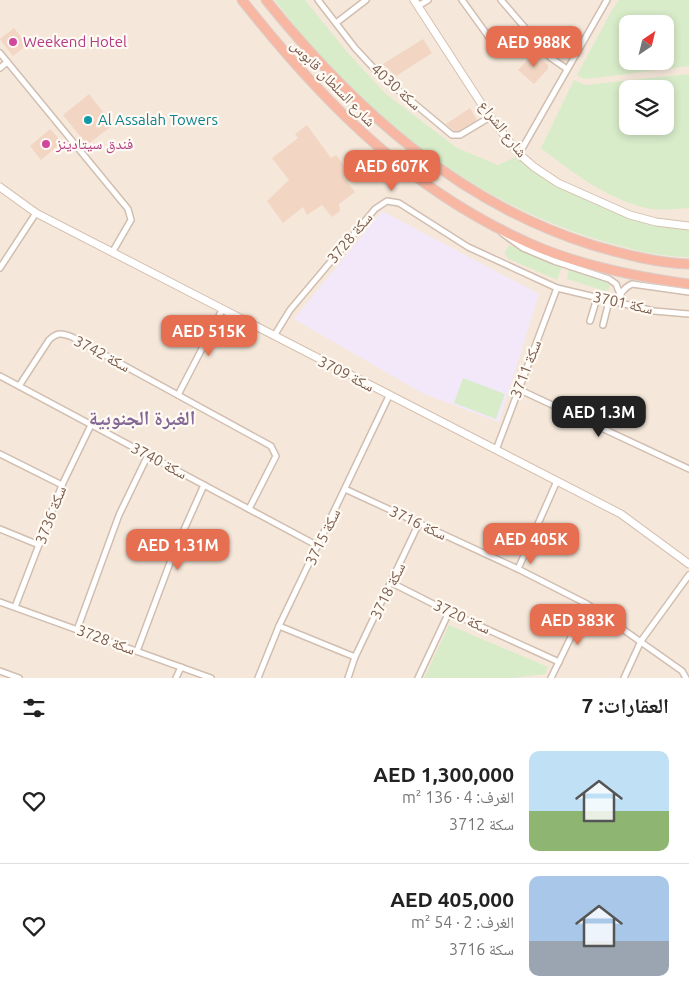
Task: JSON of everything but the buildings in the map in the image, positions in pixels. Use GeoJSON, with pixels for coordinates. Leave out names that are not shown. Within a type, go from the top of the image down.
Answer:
{"type":"FeatureCollection","features":[{"type":"Feature","properties":{"kind":"highway"},"geometry":{"type":"LineString","coordinates":[[234,0],[285,55]]}},
{"type":"Feature","properties":{"kind":"highway","name":"شارع السلطان قابوس"},"geometry":{"type":"LineString","coordinates":[[242,0],[285,55],[372,143],[418,178],[485,222],[539,248],[579,261],[623,273],[689,284]]}},
{"type":"Feature","properties":{"kind":"highway","name":"شارع السلطان قابوس"},"geometry":{"type":"LineString","coordinates":[[266,0],[336,80],[378,122],[407,146],[455,180],[505,210],[560,235],[617,252],[675,264],[689,264]]}},
{"type":"Feature","properties":{"kind":"street","name":"سكة 4030"},"geometry":{"type":"LineString","coordinates":[[318,0],[355,48],[380,75],[452,135],[460,135],[490,116]]}},
{"type":"Feature","properties":{"kind":"street"},"geometry":{"type":"LineString","coordinates":[[336,23],[366,0]]}},
{"type":"Feature","properties":{"kind":"street"},"geometry":{"type":"LineString","coordinates":[[416,3],[428,0]]}},
{"type":"Feature","properties":{"kind":"street"},"geometry":{"type":"LineString","coordinates":[[462,0],[496,47]]}},
{"type":"Feature","properties":{"kind":"street"},"geometry":{"type":"LineString","coordinates":[[501,0],[550,58],[567,69]]}},
{"type":"Feature","properties":{"kind":"street"},"geometry":{"type":"LineString","coordinates":[[519,154],[607,0]]}},
{"type":"Feature","properties":{"kind":"street","name":"شارع الشراع"},"geometry":{"type":"LineString","coordinates":[[416,3],[490,116],[519,154],[534,167],[558,182],[630,215],[656,222],[689,226]]}},
{"type":"Feature","properties":{"kind":"street"},"geometry":{"type":"LineString","coordinates":[[0,53],[128,209],[131,220],[113,251]]}},
{"type":"Feature","properties":{"kind":"street"},"geometry":{"type":"LineString","coordinates":[[0,68],[8,62]]}},
{"type":"Feature","properties":{"kind":"street","name":"سكة 3709"},"geometry":{"type":"LineString","coordinates":[[0,187],[36,213],[621,514],[689,564]]}},
{"type":"Feature","properties":{"kind":"street","name":"سكة 3728"},"geometry":{"type":"LineString","coordinates":[[274,336],[290,310],[375,209],[387,201],[399,203],[468,247],[558,288]]}},
{"type":"Feature","properties":{"kind":"street"},"geometry":{"type":"LineString","coordinates":[[0,268],[36,213]]}},
{"type":"Feature","properties":{"kind":"street"},"geometry":{"type":"LineString","coordinates":[[485,222],[523,248],[554,261],[609,278],[616,284],[620,294],[618,303]]}},
{"type":"Feature","properties":{"kind":"street"},"geometry":{"type":"LineString","coordinates":[[620,294],[632,284],[689,292]]}},
{"type":"Feature","properties":{"kind":"street","name":"سكة 3701"},"geometry":{"type":"LineString","coordinates":[[558,288],[654,311],[689,314]]}},
{"type":"Feature","properties":{"kind":"street","name":"سكة 3711"},"geometry":{"type":"LineString","coordinates":[[496,450],[558,288]]}},
{"type":"Feature","properties":{"kind":"street"},"geometry":{"type":"LineString","coordinates":[[590,321],[597,298]]}},
{"type":"Feature","properties":{"kind":"street"},"geometry":{"type":"LineString","coordinates":[[603,325],[609,301]]}},
{"type":"Feature","properties":{"kind":"street"},"geometry":{"type":"LineString","coordinates":[[178,395],[222,310]]}},
{"type":"Feature","properties":{"kind":"street","name":"سكة 3742"},"geometry":{"type":"LineString","coordinates":[[19,386],[49,340],[55,334],[63,333],[271,446],[276,456],[249,509]]}},
{"type":"Feature","properties":{"kind":"street","name":"سكة 3740"},"geometry":{"type":"LineString","coordinates":[[0,376],[318,546]]}},
{"type":"Feature","properties":{"kind":"street"},"geometry":{"type":"LineString","coordinates":[[518,389],[689,469]]}},
{"type":"Feature","properties":{"kind":"street","name":"سكة 3715"},"geometry":{"type":"LineString","coordinates":[[258,678],[279,626],[389,396]]}},
{"type":"Feature","properties":{"kind":"street","name":"سكة 3736"},"geometry":{"type":"LineString","coordinates":[[15,607],[62,484],[91,425]]}},
{"type":"Feature","properties":{"kind":"street"},"geometry":{"type":"LineString","coordinates":[[0,454],[62,484]]}},
{"type":"Feature","properties":{"kind":"street"},"geometry":{"type":"LineString","coordinates":[[77,630],[119,515],[148,456]]}},
{"type":"Feature","properties":{"kind":"street"},"geometry":{"type":"LineString","coordinates":[[518,569],[557,481]]}},
{"type":"Feature","properties":{"kind":"street"},"geometry":{"type":"LineString","coordinates":[[137,651],[174,552],[204,485]]}},
{"type":"Feature","properties":{"kind":"street","name":"سكة 3716"},"geometry":{"type":"LineString","coordinates":[[345,489],[518,569],[587,604],[682,671],[686,678]]}},
{"type":"Feature","properties":{"kind":"street","name":"سكة 3718"},"geometry":{"type":"LineString","coordinates":[[348,678],[419,523]]}},
{"type":"Feature","properties":{"kind":"street"},"geometry":{"type":"LineString","coordinates":[[0,529],[39,545]]}},
{"type":"Feature","properties":{"kind":"street"},"geometry":{"type":"LineString","coordinates":[[624,678],[641,641],[689,575]]}},
{"type":"Feature","properties":{"kind":"street","name":"سكة 3720"},"geometry":{"type":"LineString","coordinates":[[392,583],[449,612],[559,662]]}},
{"type":"Feature","properties":{"kind":"street","name":"سكة 3728"},"geometry":{"type":"LineString","coordinates":[[0,602],[211,678]]}},
{"type":"Feature","properties":{"kind":"street"},"geometry":{"type":"LineString","coordinates":[[551,678],[587,604]]}},
{"type":"Feature","properties":{"kind":"street"},"geometry":{"type":"LineString","coordinates":[[418,678],[449,612]]}},
{"type":"Feature","properties":{"kind":"street"},"geometry":{"type":"LineString","coordinates":[[279,626],[356,657]]}},
{"type":"Feature","properties":{"kind":"street"},"geometry":{"type":"LineString","coordinates":[[176,678],[181,667]]}},
{"type":"Feature","properties":{"kind":"street"},"geometry":{"type":"LineString","coordinates":[[0,672],[18,678]]}},
{"type":"Feature","properties":{"kind":"shaded area"},"geometry":{"type":"Polygon","coordinates":[[[0,0],[689,0],[689,678],[0,678],[0,0]]]}},
{"type":"Feature","properties":{"kind":"shaded area"},"geometry":{"type":"Polygon","coordinates":[[[382,211],[539,294],[499,422],[422,393],[294,319],[382,211]]]}},
{"type":"Feature","properties":{"kind":"green space"},"geometry":{"type":"Polygon","coordinates":[[[275,0],[305,0],[347,52],[386,94],[457,148],[498,165],[518,156],[608,209],[689,228],[689,257],[654,254],[630,249],[548,222],[502,200],[458,175],[377,113],[306,40],[275,0]]]}},
{"type":"Feature","properties":{"kind":"green space"},"geometry":{"type":"Polygon","coordinates":[[[619,0],[689,0],[689,66],[674,68],[674,15],[619,15],[619,70],[657,70],[584,79],[577,75],[619,0]]]}},
{"type":"Feature","properties":{"kind":"green space"},"geometry":{"type":"Polygon","coordinates":[[[689,74],[689,208],[651,209],[631,204],[590,184],[541,148],[574,80],[585,85],[619,81],[619,135],[674,135],[674,80],[632,80],[689,74]]]}},
{"type":"Feature","properties":{"kind":"green space"},"geometry":{"type":"Polygon","coordinates":[[[509,245],[562,266],[557,280],[509,259],[504,253],[509,245]]]}},
{"type":"Feature","properties":{"kind":"green space"},"geometry":{"type":"Polygon","coordinates":[[[569,268],[606,280],[610,285],[609,289],[605,291],[567,279],[569,268]]]}},
{"type":"Feature","properties":{"kind":"green space"},"geometry":{"type":"Polygon","coordinates":[[[463,378],[505,394],[496,419],[454,403],[463,378]]]}},
{"type":"Feature","properties":{"kind":"green space"},"geometry":{"type":"Polygon","coordinates":[[[449,625],[548,667],[545,674],[513,678],[424,678],[449,625]]]}},
{"type":"Feature","properties":{"kind":"place","name":"Weekend Hotel"},"geometry":{"type":"Point","coordinates":[13,42]}},
{"type":"Feature","properties":{"kind":"place","name":"Al Assalah Towers"},"geometry":{"type":"Point","coordinates":[88,120]}},
{"type":"Feature","properties":{"kind":"place","name":"فندق سيتادينز"},"geometry":{"type":"Point","coordinates":[46,144]}},
{"type":"Feature","properties":{"kind":"district","name":"الغبرة الجنوبية"},"geometry":{"type":"Point","coordinates":[142,418]}}]}
